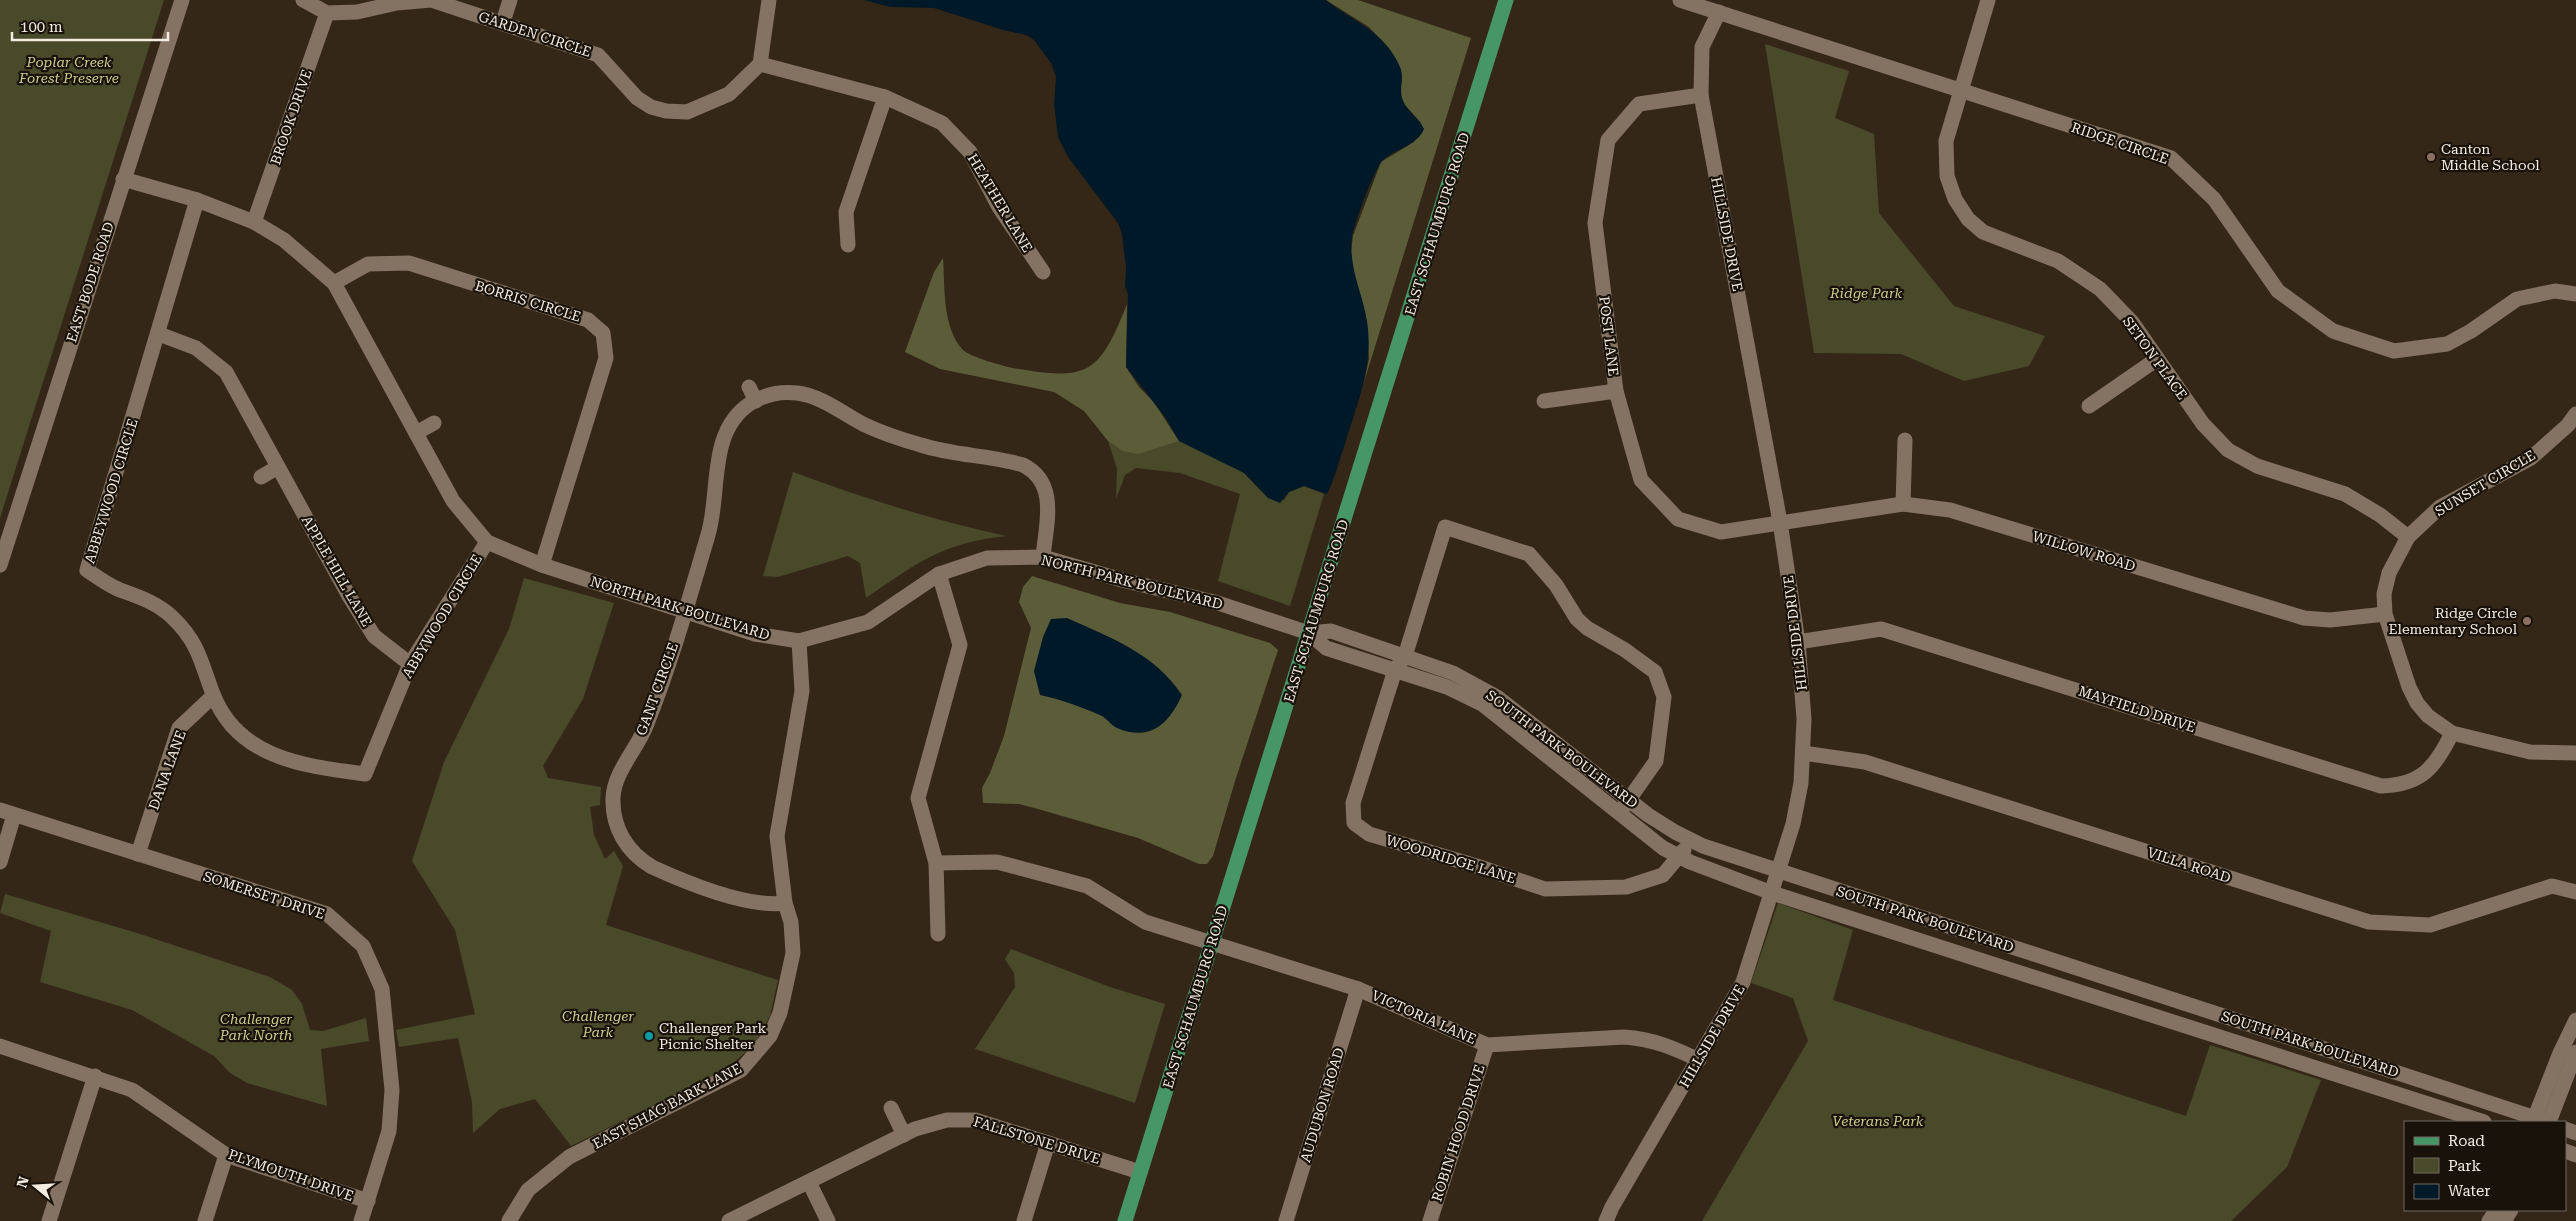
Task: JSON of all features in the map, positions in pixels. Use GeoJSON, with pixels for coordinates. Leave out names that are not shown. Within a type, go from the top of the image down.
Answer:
{"type":"FeatureCollection","features":[{"type":"Feature","properties":{"kind":"main road","name":"EAST SCHAUMBURG ROAD"},"geometry":{"type":"LineString","coordinates":[[1125,1221],[1506,0]]}},
{"type":"Feature","properties":{"kind":"street","name":"EAST BODE ROAD"},"geometry":{"type":"LineString","coordinates":[[0,565],[182,0]]}},
{"type":"Feature","properties":{"kind":"street"},"geometry":{"type":"LineString","coordinates":[[303,0],[327,13]]}},
{"type":"Feature","properties":{"kind":"street","name":"GARDEN CIRCLE"},"geometry":{"type":"LineString","coordinates":[[327,13],[357,12],[397,3],[431,0],[503,22],[598,55],[637,98],[651,107],[666,111],[687,112],[729,94],[760,64]]}},
{"type":"Feature","properties":{"kind":"street"},"geometry":{"type":"LineString","coordinates":[[503,22],[510,0]]}},
{"type":"Feature","properties":{"kind":"street"},"geometry":{"type":"LineString","coordinates":[[760,64],[769,0]]}},
{"type":"Feature","properties":{"kind":"street","name":"RIDGE CIRCLE"},"geometry":{"type":"LineString","coordinates":[[1680,0],[1961,92],[2171,158],[2214,199],[2278,291],[2333,331],[2394,351],[2447,344],[2471,331],[2517,299],[2555,291],[2576,294]]}},
{"type":"Feature","properties":{"kind":"street","name":"SETON PLACE"},"geometry":{"type":"LineString","coordinates":[[1988,0],[1946,141],[1947,176],[1955,199],[1968,219],[1983,232],[2058,261],[2100,289],[2132,322],[2203,424],[2228,450],[2258,466],[2345,494],[2380,515],[2408,537]]}},
{"type":"Feature","properties":{"kind":"street","name":"HILLSIDE DRIVE"},"geometry":{"type":"LineString","coordinates":[[1606,1221],[1612,1207],[1743,982],[1793,824],[1801,783],[1804,719],[1798,642],[1780,522],[1701,95],[1702,47],[1719,12]]}},
{"type":"Feature","properties":{"kind":"street","name":"BROOK DRIVE"},"geometry":{"type":"LineString","coordinates":[[254,222],[327,13]]}},
{"type":"Feature","properties":{"kind":"street","name":"HEATHER LANE"},"geometry":{"type":"LineString","coordinates":[[760,64],[885,97],[942,122],[970,152],[999,207],[1043,272]]}},
{"type":"Feature","properties":{"kind":"street","name":"POST LANE"},"geometry":{"type":"LineString","coordinates":[[1701,95],[1639,104],[1608,140],[1595,223],[1616,391],[1641,480],[1678,520],[1721,532],[1780,522]]}},
{"type":"Feature","properties":{"kind":"street"},"geometry":{"type":"LineString","coordinates":[[848,245],[846,212],[885,97]]}},
{"type":"Feature","properties":{"kind":"street","name":"NORTH PARK BOULEVARD"},"geometry":{"type":"LineString","coordinates":[[123,179],[198,200],[254,222],[284,240],[334,283],[453,501],[487,542],[542,564],[755,634],[799,641],[868,622],[939,574],[987,558],[1043,557],[1122,580],[1210,600],[1309,633]]}},
{"type":"Feature","properties":{"kind":"street","name":"ABBEYWOOD CIRCLE"},"geometry":{"type":"LineString","coordinates":[[198,200],[87,570],[118,589],[145,598],[173,617],[197,647],[214,696],[228,724],[262,751],[312,767],[365,774]]}},
{"type":"Feature","properties":{"kind":"street","name":"BORRIS CIRCLE"},"geometry":{"type":"LineString","coordinates":[[334,283],[368,264],[409,264],[588,320],[603,333],[606,358],[542,564]]}},
{"type":"Feature","properties":{"kind":"street","name":"APPLE HILL LANE"},"geometry":{"type":"LineString","coordinates":[[158,334],[196,348],[226,372],[349,596],[374,636],[410,664]]}},
{"type":"Feature","properties":{"kind":"street"},"geometry":{"type":"LineString","coordinates":[[2089,406],[2157,359]]}},
{"type":"Feature","properties":{"kind":"street"},"geometry":{"type":"LineString","coordinates":[[749,387],[756,401]]}},
{"type":"Feature","properties":{"kind":"street"},"geometry":{"type":"LineString","coordinates":[[1544,401],[1616,391]]}},
{"type":"Feature","properties":{"kind":"street","name":"GANT CIRCLE"},"geometry":{"type":"LineString","coordinates":[[786,903],[770,905],[747,901],[668,874],[642,861],[617,829],[613,797],[616,783],[645,728],[686,610],[710,526],[722,439],[734,419],[756,401],[784,392],[798,393],[827,403],[866,425],[923,446],[1006,460],[1033,470],[1047,492],[1048,508],[1043,557]]}},
{"type":"Feature","properties":{"kind":"street","name":"SUNSET CIRCLE"},"geometry":{"type":"LineString","coordinates":[[2576,414],[2568,425],[2531,458],[2440,507],[2408,537],[2389,573],[2384,594],[2385,614],[2417,703],[2428,716],[2452,733],[2530,752],[2576,753]]}},
{"type":"Feature","properties":{"kind":"street"},"geometry":{"type":"LineString","coordinates":[[416,432],[434,423]]}},
{"type":"Feature","properties":{"kind":"street"},"geometry":{"type":"LineString","coordinates":[[1903,504],[1905,440]]}},
{"type":"Feature","properties":{"kind":"street"},"geometry":{"type":"LineString","coordinates":[[261,477],[278,467]]}},
{"type":"Feature","properties":{"kind":"street","name":"WILLOW ROAD"},"geometry":{"type":"LineString","coordinates":[[1780,522],[1903,504],[1958,512],[2304,618],[2330,620],[2385,614]]}},
{"type":"Feature","properties":{"kind":"street"},"geometry":{"type":"LineString","coordinates":[[1395,670],[1405,656],[1445,527],[1529,554],[1556,585],[1577,620],[1587,628],[1626,650],[1655,672],[1664,697],[1656,761],[1619,813]]}},
{"type":"Feature","properties":{"kind":"street","name":"ABBYWOOD CIRCLE"},"geometry":{"type":"LineString","coordinates":[[365,774],[410,664],[487,542]]}},
{"type":"Feature","properties":{"kind":"street"},"geometry":{"type":"LineString","coordinates":[[938,934],[936,863],[918,798],[960,645],[939,574]]}},
{"type":"Feature","properties":{"kind":"street","name":"MAYFIELD DRIVE"},"geometry":{"type":"LineString","coordinates":[[1798,642],[1881,629],[2381,786],[2399,786],[2418,779],[2432,767],[2452,733]]}},
{"type":"Feature","properties":{"kind":"street","name":"SOUTH PARK BOULEVARD"},"geometry":{"type":"LineString","coordinates":[[1309,633],[1331,631],[1453,672],[1489,692],[1661,824],[1690,840],[1778,872],[2541,1121]]}},
{"type":"Feature","properties":{"kind":"street","name":"SOUTH PARK BOULEVARD"},"geometry":{"type":"LineString","coordinates":[[1309,633],[1326,648],[1456,690],[1482,704],[1663,848],[1679,857],[1772,893],[2481,1121]]}},
{"type":"Feature","properties":{"kind":"street","name":"EAST SHAG BARK LANE"},"geometry":{"type":"LineString","coordinates":[[509,1221],[528,1190],[569,1157],[741,1070],[770,1036],[780,1013],[793,953],[791,922],[786,903],[777,836],[802,691],[799,641]]}},
{"type":"Feature","properties":{"kind":"street","name":"WOODRIDGE LANE"},"geometry":{"type":"LineString","coordinates":[[1395,670],[1353,803],[1354,823],[1369,834],[1483,868],[1545,889],[1626,887],[1663,875],[1679,857],[1690,840]]}},
{"type":"Feature","properties":{"kind":"street","name":"DANA LANE"},"geometry":{"type":"LineString","coordinates":[[138,854],[179,728],[214,696]]}},
{"type":"Feature","properties":{"kind":"street","name":"VILLA ROAD"},"geometry":{"type":"LineString","coordinates":[[1802,754],[1866,762],[2369,922],[2430,925],[2552,886],[2576,892]]}},
{"type":"Feature","properties":{"kind":"street"},"geometry":{"type":"LineString","coordinates":[[0,862],[7,813]]}},
{"type":"Feature","properties":{"kind":"street","name":"SOMERSET DRIVE"},"geometry":{"type":"LineString","coordinates":[[7,813],[327,914],[363,946],[382,988],[392,1090],[389,1131],[361,1221]]}},
{"type":"Feature","properties":{"kind":"street","name":"VICTORIA LANE"},"geometry":{"type":"LineString","coordinates":[[936,863],[997,862],[1087,886],[1145,922],[1358,988],[1486,1045],[1638,1038],[1667,1044],[1699,1060]]}},
{"type":"Feature","properties":{"kind":"street","name":"AUDUBON ROAD"},"geometry":{"type":"LineString","coordinates":[[1286,1221],[1358,988]]}},
{"type":"Feature","properties":{"kind":"street"},"geometry":{"type":"LineString","coordinates":[[2541,1121],[2560,1053],[2576,1020]]}},
{"type":"Feature","properties":{"kind":"street"},"geometry":{"type":"LineString","coordinates":[[2245,1045],[2251,1025]]}},
{"type":"Feature","properties":{"kind":"street","name":"ROBIN HOOD DRIVE"},"geometry":{"type":"LineString","coordinates":[[1430,1221],[1486,1045]]}},
{"type":"Feature","properties":{"kind":"street","name":"PLYMOUTH DRIVE"},"geometry":{"type":"LineString","coordinates":[[0,1046],[95,1076],[132,1090],[226,1155],[368,1201]]}},
{"type":"Feature","properties":{"kind":"street"},"geometry":{"type":"LineString","coordinates":[[2541,1121],[2576,1052]]}},
{"type":"Feature","properties":{"kind":"street"},"geometry":{"type":"LineString","coordinates":[[49,1221],[95,1076]]}},
{"type":"Feature","properties":{"kind":"street"},"geometry":{"type":"LineString","coordinates":[[891,1108],[904,1135]]}},
{"type":"Feature","properties":{"kind":"street","name":"FALLSTONE DRIVE"},"geometry":{"type":"LineString","coordinates":[[729,1221],[915,1129],[947,1120],[975,1120],[1140,1172]]}},
{"type":"Feature","properties":{"kind":"street"},"geometry":{"type":"LineString","coordinates":[[1024,1221],[1048,1143]]}},
{"type":"Feature","properties":{"kind":"street"},"geometry":{"type":"LineString","coordinates":[[205,1221],[226,1155]]}},
{"type":"Feature","properties":{"kind":"street"},"geometry":{"type":"LineString","coordinates":[[810,1182],[828,1221]]}},
{"type":"Feature","properties":{"kind":"green space","name":"Poplar Creek Forest Preserve"},"geometry":{"type":"Polygon","coordinates":[[[0,0],[164,0],[0,518],[0,0]]]}},
{"type":"Feature","properties":{"kind":"green space"},"geometry":{"type":"Polygon","coordinates":[[[1326,0],[1358,0],[1471,38],[1364,382],[1369,359],[1367,321],[1355,280],[1351,252],[1353,236],[1381,162],[1414,142],[1421,123],[1405,105],[1400,94],[1402,77],[1384,43],[1369,27],[1326,0]]]}},
{"type":"Feature","properties":{"kind":"green space","name":"Ridge Park"},"geometry":{"type":"Polygon","coordinates":[[[1765,44],[1849,71],[1835,118],[1874,134],[1879,213],[1954,306],[2045,336],[2029,366],[1964,381],[1901,354],[1814,353],[1765,44]]]}},
{"type":"Feature","properties":{"kind":"green space"},"geometry":{"type":"Polygon","coordinates":[[[943,258],[946,306],[951,330],[956,341],[967,353],[1008,367],[1059,373],[1075,372],[1088,368],[1108,346],[1127,304],[1126,367],[1139,387],[1153,401],[1179,441],[1138,454],[1123,451],[1108,441],[1084,411],[1054,392],[940,369],[905,352],[934,272],[943,258]]]}},
{"type":"Feature","properties":{"kind":"green space"},"geometry":{"type":"Polygon","coordinates":[[[1178,439],[1236,468],[1271,497],[1284,500],[1289,492],[1304,486],[1324,494],[1290,606],[1218,581],[1240,494],[1180,473],[1136,468],[1125,475],[1116,499],[1117,469],[1108,441],[1123,450],[1178,439]]]}},
{"type":"Feature","properties":{"kind":"green space"},"geometry":{"type":"Polygon","coordinates":[[[793,472],[898,508],[1006,536],[964,544],[931,556],[866,598],[860,563],[848,556],[778,577],[763,576],[793,472]]]}},
{"type":"Feature","properties":{"kind":"green space"},"geometry":{"type":"Polygon","coordinates":[[[1032,576],[1120,603],[1170,612],[1270,643],[1278,650],[1235,781],[1213,856],[1207,864],[1199,864],[1138,838],[1038,809],[1019,804],[983,803],[982,788],[990,773],[1004,736],[1031,628],[1019,602],[1023,587],[1032,576]]]}},
{"type":"Feature","properties":{"kind":"green space","name":"Challenger Park"},"geometry":{"type":"Polygon","coordinates":[[[524,578],[614,603],[583,699],[543,766],[548,778],[601,787],[600,805],[590,807],[594,835],[605,859],[614,851],[623,866],[606,925],[778,980],[770,1016],[754,1045],[725,1070],[571,1146],[535,1099],[500,1109],[473,1133],[472,1102],[458,1038],[399,1047],[396,1030],[475,1014],[455,930],[412,861],[444,762],[509,629],[524,578]]]}},
{"type":"Feature","properties":{"kind":"green space","name":"Challenger Park North"},"geometry":{"type":"Polygon","coordinates":[[[5,894],[137,933],[270,977],[292,990],[302,1004],[310,1030],[323,1031],[366,1018],[369,1041],[321,1049],[327,1106],[247,1083],[230,1073],[214,1056],[132,1010],[40,982],[51,931],[0,913],[5,894]]]}},
{"type":"Feature","properties":{"kind":"green space","name":"Veterans Park"},"geometry":{"type":"Polygon","coordinates":[[[1778,903],[1853,930],[1833,1000],[2186,1116],[2210,1045],[2321,1080],[2287,1167],[2231,1221],[1702,1221],[1808,1041],[1793,998],[1751,983],[1778,903]]]}},
{"type":"Feature","properties":{"kind":"green space"},"geometry":{"type":"Polygon","coordinates":[[[1011,949],[1110,987],[1165,1004],[1135,1103],[975,1049],[1015,987],[1014,973],[1005,959],[1011,949]]]}},
{"type":"Feature","properties":{"kind":"water"},"geometry":{"type":"Polygon","coordinates":[[[864,0],[1326,0],[1368,28],[1386,44],[1400,67],[1403,101],[1424,129],[1421,135],[1411,143],[1388,156],[1379,165],[1365,197],[1352,237],[1352,259],[1367,322],[1368,354],[1359,399],[1335,476],[1327,494],[1304,486],[1289,492],[1280,503],[1268,498],[1244,473],[1179,441],[1165,417],[1126,367],[1128,294],[1125,287],[1126,267],[1122,234],[1118,223],[1068,157],[1058,137],[1054,104],[1056,77],[1051,63],[1034,40],[1026,35],[1003,30],[934,8],[890,7],[864,0]]]}},
{"type":"Feature","properties":{"kind":"water"},"geometry":{"type":"Polygon","coordinates":[[[1067,618],[1130,648],[1145,657],[1171,680],[1182,695],[1164,722],[1157,728],[1149,731],[1129,732],[1117,728],[1104,717],[1095,713],[1040,695],[1034,671],[1043,637],[1051,619],[1067,618]]]}},
{"type":"Feature","properties":{"kind":"place","name":"Canton Middle School"},"geometry":{"type":"Point","coordinates":[2431,157]}},
{"type":"Feature","properties":{"kind":"place","name":"Ridge Circle Elementary School"},"geometry":{"type":"Point","coordinates":[2527,621]}},
{"type":"Feature","properties":{"kind":"place","name":"Challenger Park Picnic Shelter"},"geometry":{"type":"Point","coordinates":[649,1036]}}]}
